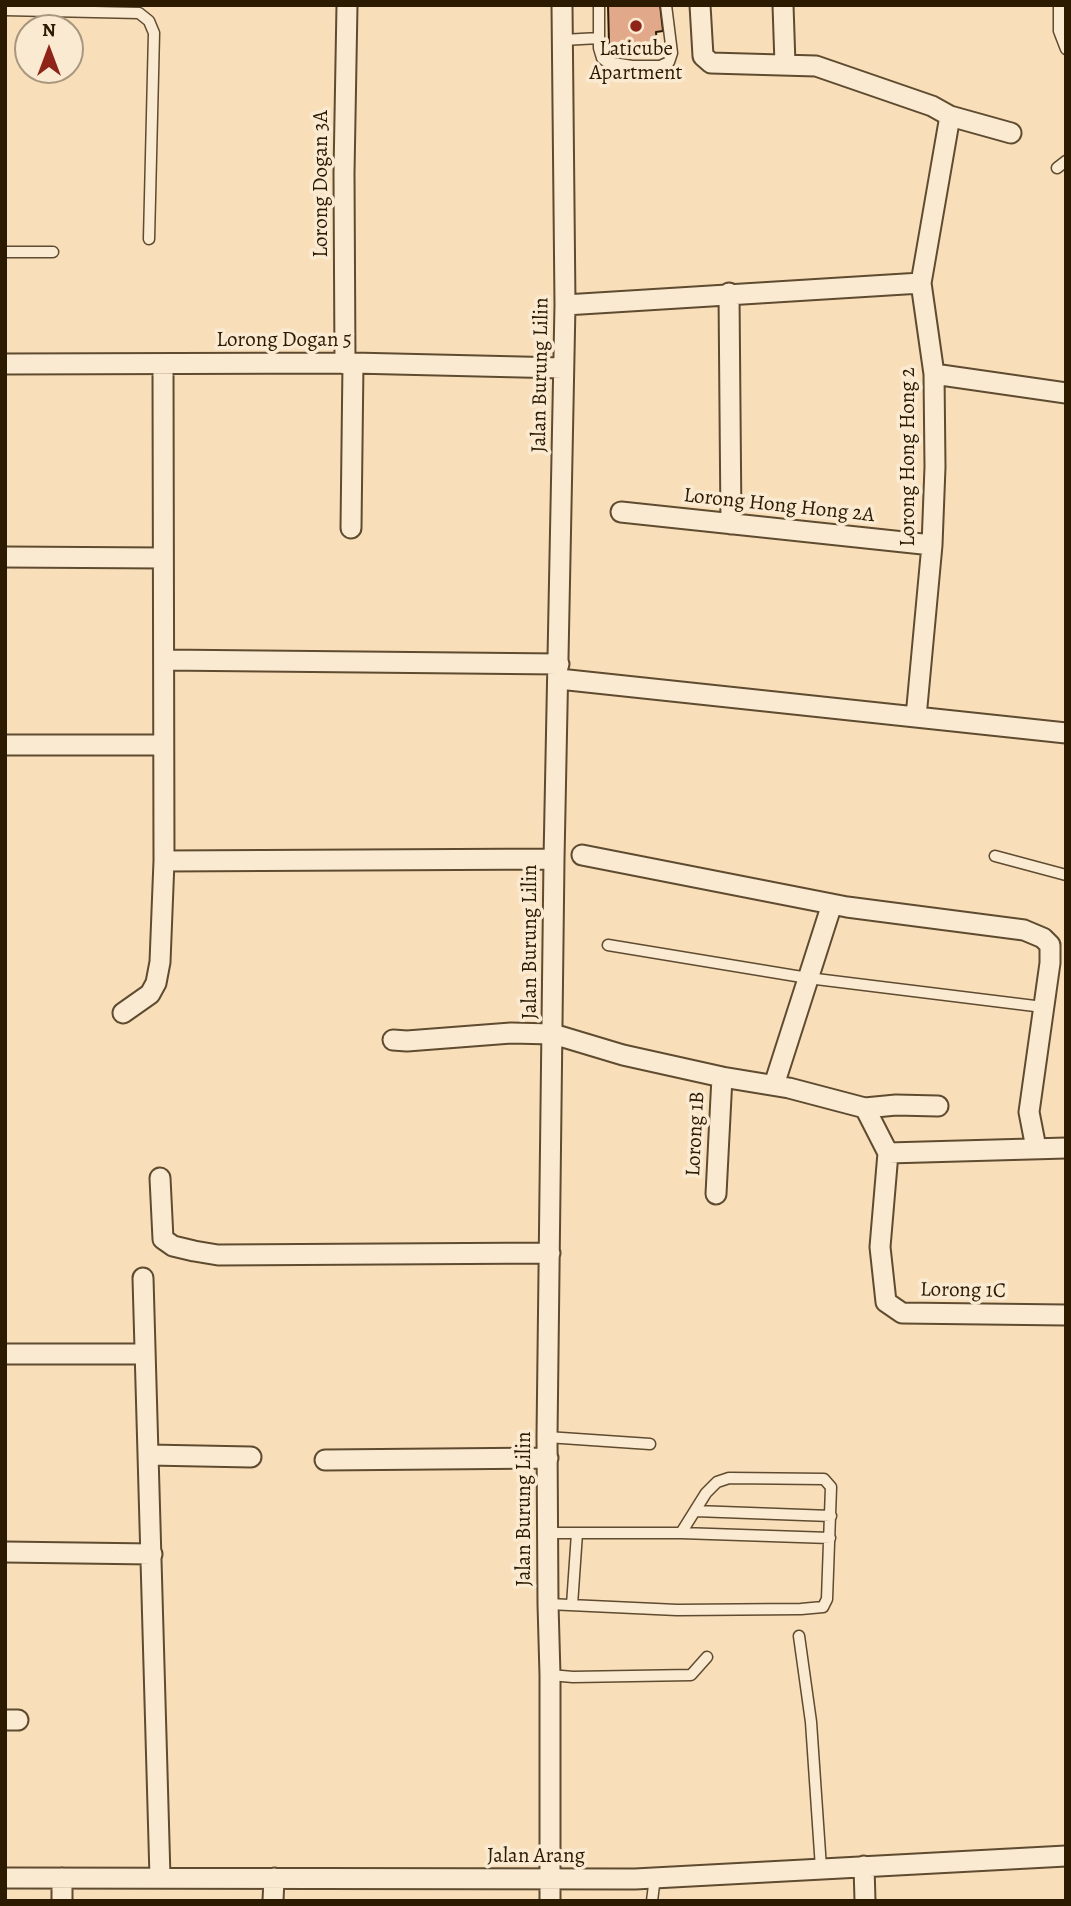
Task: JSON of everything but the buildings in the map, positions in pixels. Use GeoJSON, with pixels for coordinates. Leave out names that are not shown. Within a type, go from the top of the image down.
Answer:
{"type":"FeatureCollection","features":[{"type":"Feature","properties":{"kind":"street","name":"Lorong Dogan 3A"},"geometry":{"type":"LineString","coordinates":[[347,5],[344,173],[351,528]]}},
{"type":"Feature","properties":{"kind":"street","name":"Jalan Burung Lilin"},"geometry":{"type":"LineString","coordinates":[[550,1901],[547,1437],[554,859],[565,305],[562,5]]}},
{"type":"Feature","properties":{"kind":"street"},"geometry":{"type":"LineString","coordinates":[[700,5],[703,56],[711,63],[816,66],[932,106],[950,116],[1011,134]]}},
{"type":"Feature","properties":{"kind":"street"},"geometry":{"type":"LineString","coordinates":[[783,5],[785,64]]}},
{"type":"Feature","properties":{"kind":"street","name":"Lorong Hong Hong 2"},"geometry":{"type":"LineString","coordinates":[[916,717],[932,545],[934,374],[921,283],[950,116]]}},
{"type":"Feature","properties":{"kind":"street"},"geometry":{"type":"LineString","coordinates":[[565,305],[921,283]]}},
{"type":"Feature","properties":{"kind":"street"},"geometry":{"type":"LineString","coordinates":[[730,293],[731,524]]}},
{"type":"Feature","properties":{"kind":"street","name":"Lorong Dogan 5"},"geometry":{"type":"LineString","coordinates":[[5,364],[349,363],[563,368]]}},
{"type":"Feature","properties":{"kind":"street"},"geometry":{"type":"LineString","coordinates":[[123,1013],[149,994],[156,983],[160,962],[164,861],[163,364]]}},
{"type":"Feature","properties":{"kind":"street"},"geometry":{"type":"LineString","coordinates":[[934,374],[1066,393]]}},
{"type":"Feature","properties":{"kind":"street","name":"Lorong Hong Hong 2A"},"geometry":{"type":"LineString","coordinates":[[621,512],[932,545]]}},
{"type":"Feature","properties":{"kind":"street"},"geometry":{"type":"LineString","coordinates":[[5,557],[163,558]]}},
{"type":"Feature","properties":{"kind":"street"},"geometry":{"type":"LineString","coordinates":[[164,660],[559,671],[916,717],[1066,733]]}},
{"type":"Feature","properties":{"kind":"street"},"geometry":{"type":"LineString","coordinates":[[5,745],[162,745]]}},
{"type":"Feature","properties":{"kind":"street"},"geometry":{"type":"LineString","coordinates":[[582,855],[832,904],[1024,930],[1043,939],[1050,945],[1051,963],[1042,1007],[1029,1112],[1036,1148]]}},
{"type":"Feature","properties":{"kind":"street"},"geometry":{"type":"LineString","coordinates":[[164,861],[554,859]]}},
{"type":"Feature","properties":{"kind":"street"},"geometry":{"type":"LineString","coordinates":[[774,1085],[832,904]]}},
{"type":"Feature","properties":{"kind":"street"},"geometry":{"type":"LineString","coordinates":[[393,1040],[511,1033],[553,1034],[623,1055],[722,1077],[774,1085],[865,1108],[896,1105],[938,1106]]}},
{"type":"Feature","properties":{"kind":"street","name":"Lorong 1B"},"geometry":{"type":"LineString","coordinates":[[716,1194],[722,1077]]}},
{"type":"Feature","properties":{"kind":"street"},"geometry":{"type":"LineString","coordinates":[[865,1108],[888,1153],[1066,1148]]}},
{"type":"Feature","properties":{"kind":"street","name":"Lorong 1C"},"geometry":{"type":"LineString","coordinates":[[888,1153],[880,1247],[886,1302],[902,1312],[1066,1315]]}},
{"type":"Feature","properties":{"kind":"street"},"geometry":{"type":"LineString","coordinates":[[160,1178],[163,1239],[173,1246],[194,1251],[218,1255],[550,1252]]}},
{"type":"Feature","properties":{"kind":"street"},"geometry":{"type":"LineString","coordinates":[[143,1278],[160,1877]]}},
{"type":"Feature","properties":{"kind":"street"},"geometry":{"type":"LineString","coordinates":[[5,1354],[145,1354]]}},
{"type":"Feature","properties":{"kind":"street"},"geometry":{"type":"LineString","coordinates":[[149,1455],[251,1457]]}},
{"type":"Feature","properties":{"kind":"street"},"geometry":{"type":"LineString","coordinates":[[325,1460],[548,1458]]}},
{"type":"Feature","properties":{"kind":"street"},"geometry":{"type":"LineString","coordinates":[[5,1552],[152,1554]]}},
{"type":"Feature","properties":{"kind":"street","name":"Jalan Arang"},"geometry":{"type":"LineString","coordinates":[[5,1878],[550,1880],[1066,1856]]}},
{"type":"Feature","properties":{"kind":"street"},"geometry":{"type":"LineString","coordinates":[[864,1866],[865,1901]]}},
{"type":"Feature","properties":{"kind":"street"},"geometry":{"type":"LineString","coordinates":[[62,1878],[62,1901]]}},
{"type":"Feature","properties":{"kind":"street"},"geometry":{"type":"LineString","coordinates":[[273,1901],[274,1878]]}},
{"type":"Feature","properties":{"kind":"lane"},"geometry":{"type":"LineString","coordinates":[[599,5],[602,58],[607,62],[632,66],[660,66],[669,62],[672,53],[666,5]]}},
{"type":"Feature","properties":{"kind":"lane"},"geometry":{"type":"LineString","coordinates":[[1059,5],[1059,31],[1065,47]]}},
{"type":"Feature","properties":{"kind":"lane"},"geometry":{"type":"LineString","coordinates":[[5,10],[139,13],[149,21],[154,33],[149,239]]}},
{"type":"Feature","properties":{"kind":"lane"},"geometry":{"type":"LineString","coordinates":[[563,40],[599,38]]}},
{"type":"Feature","properties":{"kind":"lane"},"geometry":{"type":"LineString","coordinates":[[5,252],[54,252]]}},
{"type":"Feature","properties":{"kind":"lane"},"geometry":{"type":"LineString","coordinates":[[995,856],[1066,875]]}},
{"type":"Feature","properties":{"kind":"lane"},"geometry":{"type":"LineString","coordinates":[[608,945],[808,978],[1042,1007]]}},
{"type":"Feature","properties":{"kind":"lane"},"geometry":{"type":"LineString","coordinates":[[547,1437],[650,1444]]}},
{"type":"Feature","properties":{"kind":"lane"},"geometry":{"type":"LineString","coordinates":[[548,1604],[677,1611],[823,1607],[827,1599],[831,1487],[824,1479],[729,1478],[717,1482],[706,1493],[681,1533]]}},
{"type":"Feature","properties":{"kind":"lane"},"geometry":{"type":"LineString","coordinates":[[695,1511],[831,1516]]}},
{"type":"Feature","properties":{"kind":"lane"},"geometry":{"type":"LineString","coordinates":[[549,1532],[830,1538]]}},
{"type":"Feature","properties":{"kind":"lane"},"geometry":{"type":"LineString","coordinates":[[572,1605],[577,1533]]}},
{"type":"Feature","properties":{"kind":"lane"},"geometry":{"type":"LineString","coordinates":[[799,1636],[811,1722],[821,1868]]}},
{"type":"Feature","properties":{"kind":"lane"},"geometry":{"type":"LineString","coordinates":[[550,1675],[691,1675],[707,1657]]}},
{"type":"Feature","properties":{"kind":"lane"},"geometry":{"type":"LineString","coordinates":[[652,1901],[655,1877]]}},
{"type":"Feature","properties":{"kind":"place","name":"Laticube Apartment"},"geometry":{"type":"Point","coordinates":[636,26]}}]}
